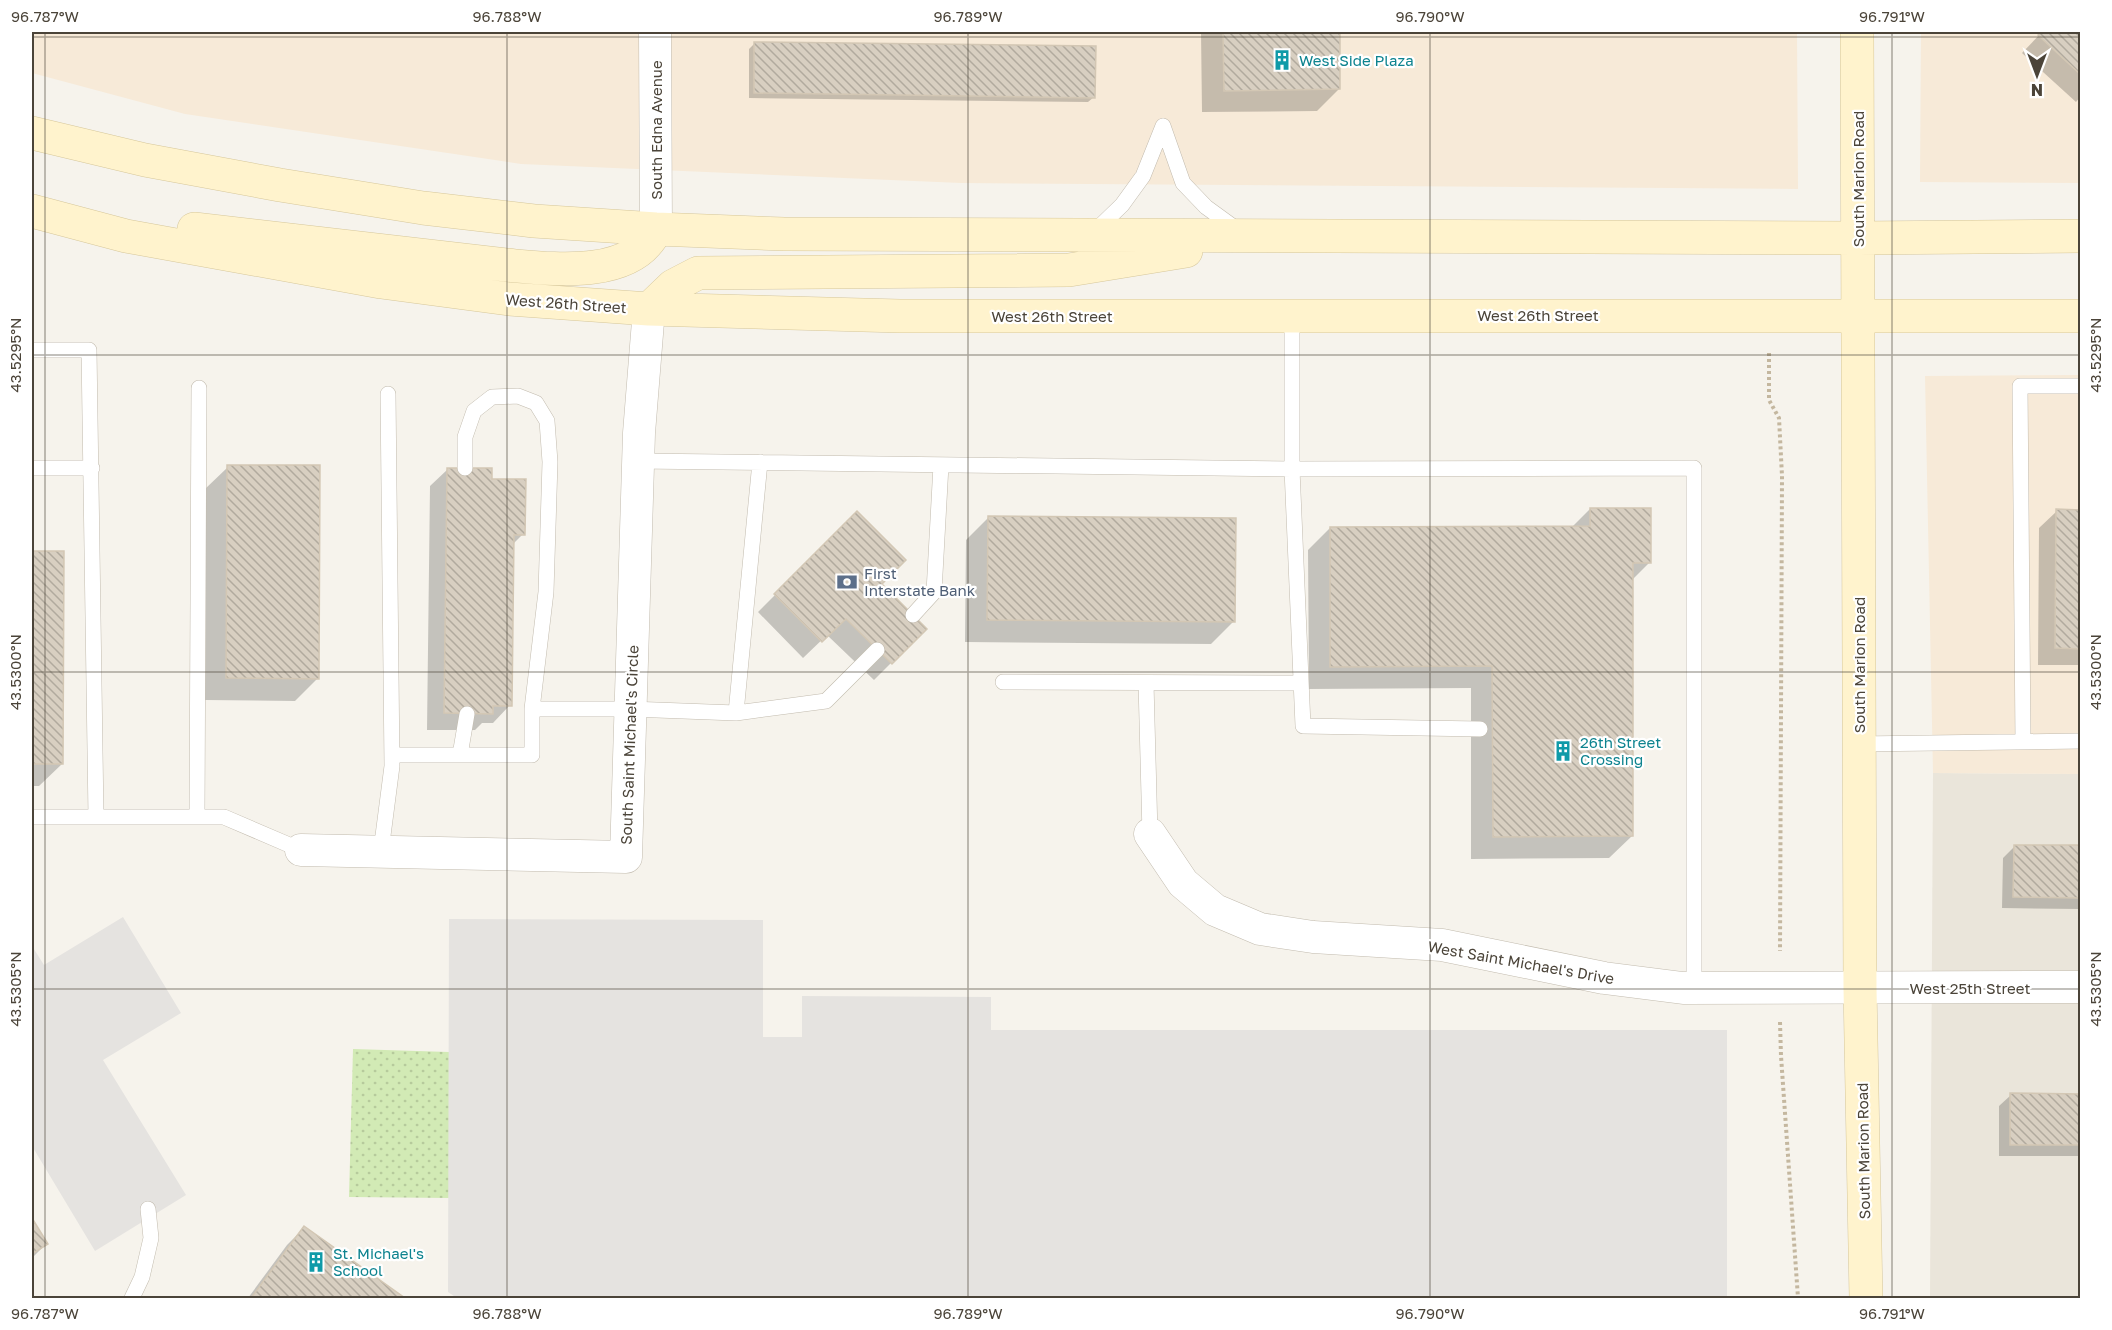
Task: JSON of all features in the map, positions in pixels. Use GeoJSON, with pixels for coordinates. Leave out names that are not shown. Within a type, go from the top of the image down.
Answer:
{"type":"FeatureCollection","features":[{"type":"Feature","properties":{"kind":"main road","name":"South Marion Road"},"geometry":{"type":"LineString","coordinates":[[1857,32],[1860,988],[1866,1299]]}},
{"type":"Feature","properties":{"kind":"main road"},"geometry":{"type":"LineString","coordinates":[[32,133],[145,160],[423,208],[534,221],[656,229],[784,234],[1858,238],[2080,236]]}},
{"type":"Feature","properties":{"kind":"main road"},"geometry":{"type":"LineString","coordinates":[[36,213],[557,269],[602,266],[634,256],[651,241],[656,229]]}},
{"type":"Feature","properties":{"kind":"main road","name":"West 26th Street"},"geometry":{"type":"LineString","coordinates":[[36,213],[126,236],[381,282],[510,299],[649,309],[900,316],[2080,316]]}},
{"type":"Feature","properties":{"kind":"main road"},"geometry":{"type":"LineString","coordinates":[[649,309],[673,286],[698,273],[1070,270],[1282,235]]}},
{"type":"Feature","properties":{"kind":"street","name":"South Edna Avenue"},"geometry":{"type":"LineString","coordinates":[[656,32],[656,229]]}},
{"type":"Feature","properties":{"kind":"street","name":"South Saint Michael's Circle"},"geometry":{"type":"LineString","coordinates":[[301,849],[626,857],[638,461],[649,309]]}},
{"type":"Feature","properties":{"kind":"street","name":"West Saint Michael's Drive"},"geometry":{"type":"LineString","coordinates":[[1150,834],[1183,883],[1215,910],[1260,929],[1313,937],[1442,945],[1604,978],[1694,988],[1860,988]]}},
{"type":"Feature","properties":{"kind":"street","name":"West 25th Street"},"geometry":{"type":"LineString","coordinates":[[1860,988],[2080,987]]}},
{"type":"Feature","properties":{"kind":"lane"},"geometry":{"type":"LineString","coordinates":[[1091,235],[1122,205],[1143,176],[1163,126],[1183,183],[1206,207],[1244,235]]}},
{"type":"Feature","properties":{"kind":"lane"},"geometry":{"type":"LineString","coordinates":[[1292,315],[1292,469],[1303,726],[1480,729]]}},
{"type":"Feature","properties":{"kind":"lane"},"geometry":{"type":"LineString","coordinates":[[32,350],[89,350],[96,816]]}},
{"type":"Feature","properties":{"kind":"lane"},"geometry":{"type":"LineString","coordinates":[[2023,742],[2020,386],[2080,386]]}},
{"type":"Feature","properties":{"kind":"lane"},"geometry":{"type":"LineString","coordinates":[[196,816],[199,388]]}},
{"type":"Feature","properties":{"kind":"lane"},"geometry":{"type":"LineString","coordinates":[[381,851],[392,755],[388,394]]}},
{"type":"Feature","properties":{"kind":"lane"},"geometry":{"type":"LineString","coordinates":[[392,755],[532,755],[532,709],[546,592],[550,462],[547,421],[536,404],[518,396],[492,397],[474,411],[465,437],[465,468]]}},
{"type":"Feature","properties":{"kind":"lane"},"geometry":{"type":"LineString","coordinates":[[638,461],[1292,469],[1694,468],[1694,988]]}},
{"type":"Feature","properties":{"kind":"lane"},"geometry":{"type":"LineString","coordinates":[[736,713],[760,462]]}},
{"type":"Feature","properties":{"kind":"lane"},"geometry":{"type":"LineString","coordinates":[[913,615],[934,592],[941,465]]}},
{"type":"Feature","properties":{"kind":"lane"},"geometry":{"type":"LineString","coordinates":[[32,468],[92,468]]}},
{"type":"Feature","properties":{"kind":"lane"},"geometry":{"type":"LineString","coordinates":[[532,709],[630,709],[736,713],[826,701],[877,650]]}},
{"type":"Feature","properties":{"kind":"lane"},"geometry":{"type":"LineString","coordinates":[[1003,682],[1301,683]]}},
{"type":"Feature","properties":{"kind":"lane"},"geometry":{"type":"LineString","coordinates":[[1146,683],[1150,834]]}},
{"type":"Feature","properties":{"kind":"lane"},"geometry":{"type":"LineString","coordinates":[[460,755],[466,714]]}},
{"type":"Feature","properties":{"kind":"lane"},"geometry":{"type":"LineString","coordinates":[[1859,744],[2080,741]]}},
{"type":"Feature","properties":{"kind":"lane"},"geometry":{"type":"LineString","coordinates":[[32,817],[224,816],[301,849]]}},
{"type":"Feature","properties":{"kind":"lane"},"geometry":{"type":"LineString","coordinates":[[132,1299],[142,1277],[151,1238],[148,1209]]}},
{"type":"Feature","properties":{"kind":"path"},"geometry":{"type":"LineString","coordinates":[[1769,315],[1769,400],[1779,418],[1782,476],[1781,1056],[1798,1299]]}},
{"type":"Feature","properties":{"kind":"shaded area"},"geometry":{"type":"Polygon","coordinates":[[[32,32],[1797,32],[1798,189],[961,183],[521,164],[185,114],[32,73],[32,32]]]}},
{"type":"Feature","properties":{"kind":"shaded area"},"geometry":{"type":"Polygon","coordinates":[[[1921,32],[2080,32],[2080,183],[1920,182],[1921,32]]]}},
{"type":"Feature","properties":{"kind":"shaded area"},"geometry":{"type":"Polygon","coordinates":[[[2080,375],[2080,774],[1933,773],[1925,376],[2080,375]]]}},
{"type":"Feature","properties":{"kind":"shaded area"},"geometry":{"type":"Polygon","coordinates":[[[1933,773],[2080,774],[2080,1298],[1930,1298],[1933,773]]]}},
{"type":"Feature","properties":{"kind":"shaded area"},"geometry":{"type":"Polygon","coordinates":[[[123,917],[181,1013],[103,1060],[186,1195],[95,1251],[32,1146],[32,946],[44,965],[123,917]]]}},
{"type":"Feature","properties":{"kind":"shaded area"},"geometry":{"type":"Polygon","coordinates":[[[449,919],[763,920],[763,1037],[802,1037],[802,996],[991,997],[991,1030],[1727,1030],[1727,1298],[457,1298],[448,1292],[449,919]]]}},
{"type":"Feature","properties":{"kind":"green space"},"geometry":{"type":"Polygon","coordinates":[[[353,1049],[449,1052],[449,1198],[349,1197],[353,1049]]]}},
{"type":"Feature","properties":{"kind":"building","name":"West Side Plaza"},"geometry":{"type":"Polygon","coordinates":[[[1223,32],[1340,32],[1340,89],[1224,91],[1223,32]]]}},
{"type":"Feature","properties":{"kind":"building"},"geometry":{"type":"Polygon","coordinates":[[[2042,32],[2080,32],[2080,74],[2038,35],[2042,32]]]}},
{"type":"Feature","properties":{"kind":"building"},"geometry":{"type":"Polygon","coordinates":[[[754,42],[1096,46],[1095,98],[754,93],[754,42]]]}},
{"type":"Feature","properties":{"kind":"building"},"geometry":{"type":"Polygon","coordinates":[[[227,465],[320,465],[319,679],[226,678],[227,465]]]}},
{"type":"Feature","properties":{"kind":"building"},"geometry":{"type":"Polygon","coordinates":[[[447,468],[492,468],[492,479],[526,479],[525,535],[514,535],[512,706],[493,706],[493,714],[444,713],[447,468]]]}},
{"type":"Feature","properties":{"kind":"building","name":"26th Street Crossing"},"geometry":{"type":"Polygon","coordinates":[[[1590,508],[1651,508],[1651,563],[1633,563],[1633,836],[1493,837],[1492,666],[1330,667],[1330,527],[1590,526],[1590,508]]]}},
{"type":"Feature","properties":{"kind":"building"},"geometry":{"type":"Polygon","coordinates":[[[2056,509],[2080,510],[2080,649],[2055,648],[2056,509]]]}},
{"type":"Feature","properties":{"kind":"building"},"geometry":{"type":"Polygon","coordinates":[[[857,511],[906,560],[882,584],[927,629],[892,664],[846,619],[822,642],[774,594],[857,511]]]}},
{"type":"Feature","properties":{"kind":"building"},"geometry":{"type":"Polygon","coordinates":[[[988,516],[1236,518],[1235,622],[987,620],[988,516]]]}},
{"type":"Feature","properties":{"kind":"building"},"geometry":{"type":"Polygon","coordinates":[[[32,551],[64,551],[63,764],[32,764],[32,551]]]}},
{"type":"Feature","properties":{"kind":"building"},"geometry":{"type":"Polygon","coordinates":[[[2014,845],[2080,845],[2080,898],[2013,897],[2014,845]]]}},
{"type":"Feature","properties":{"kind":"building"},"geometry":{"type":"Polygon","coordinates":[[[2010,1093],[2080,1094],[2080,1145],[2010,1145],[2010,1093]]]}},
{"type":"Feature","properties":{"kind":"building"},"geometry":{"type":"Polygon","coordinates":[[[32,1218],[48,1244],[32,1254],[32,1218]]]}},
{"type":"Feature","properties":{"kind":"building","name":"St. Michael's School"},"geometry":{"type":"Polygon","coordinates":[[[304,1226],[405,1298],[251,1298],[304,1226]]]}},
{"type":"Feature","properties":{"kind":"place","name":"West Side Plaza"},"geometry":{"type":"Point","coordinates":[1282,60]}},
{"type":"Feature","properties":{"kind":"place","name":"First Interstate Bank"},"geometry":{"type":"Point","coordinates":[847,582]}},
{"type":"Feature","properties":{"kind":"place","name":"26th Street Crossing"},"geometry":{"type":"Point","coordinates":[1563,751]}},
{"type":"Feature","properties":{"kind":"place","name":"St. Michael's School"},"geometry":{"type":"Point","coordinates":[316,1262]}}]}
